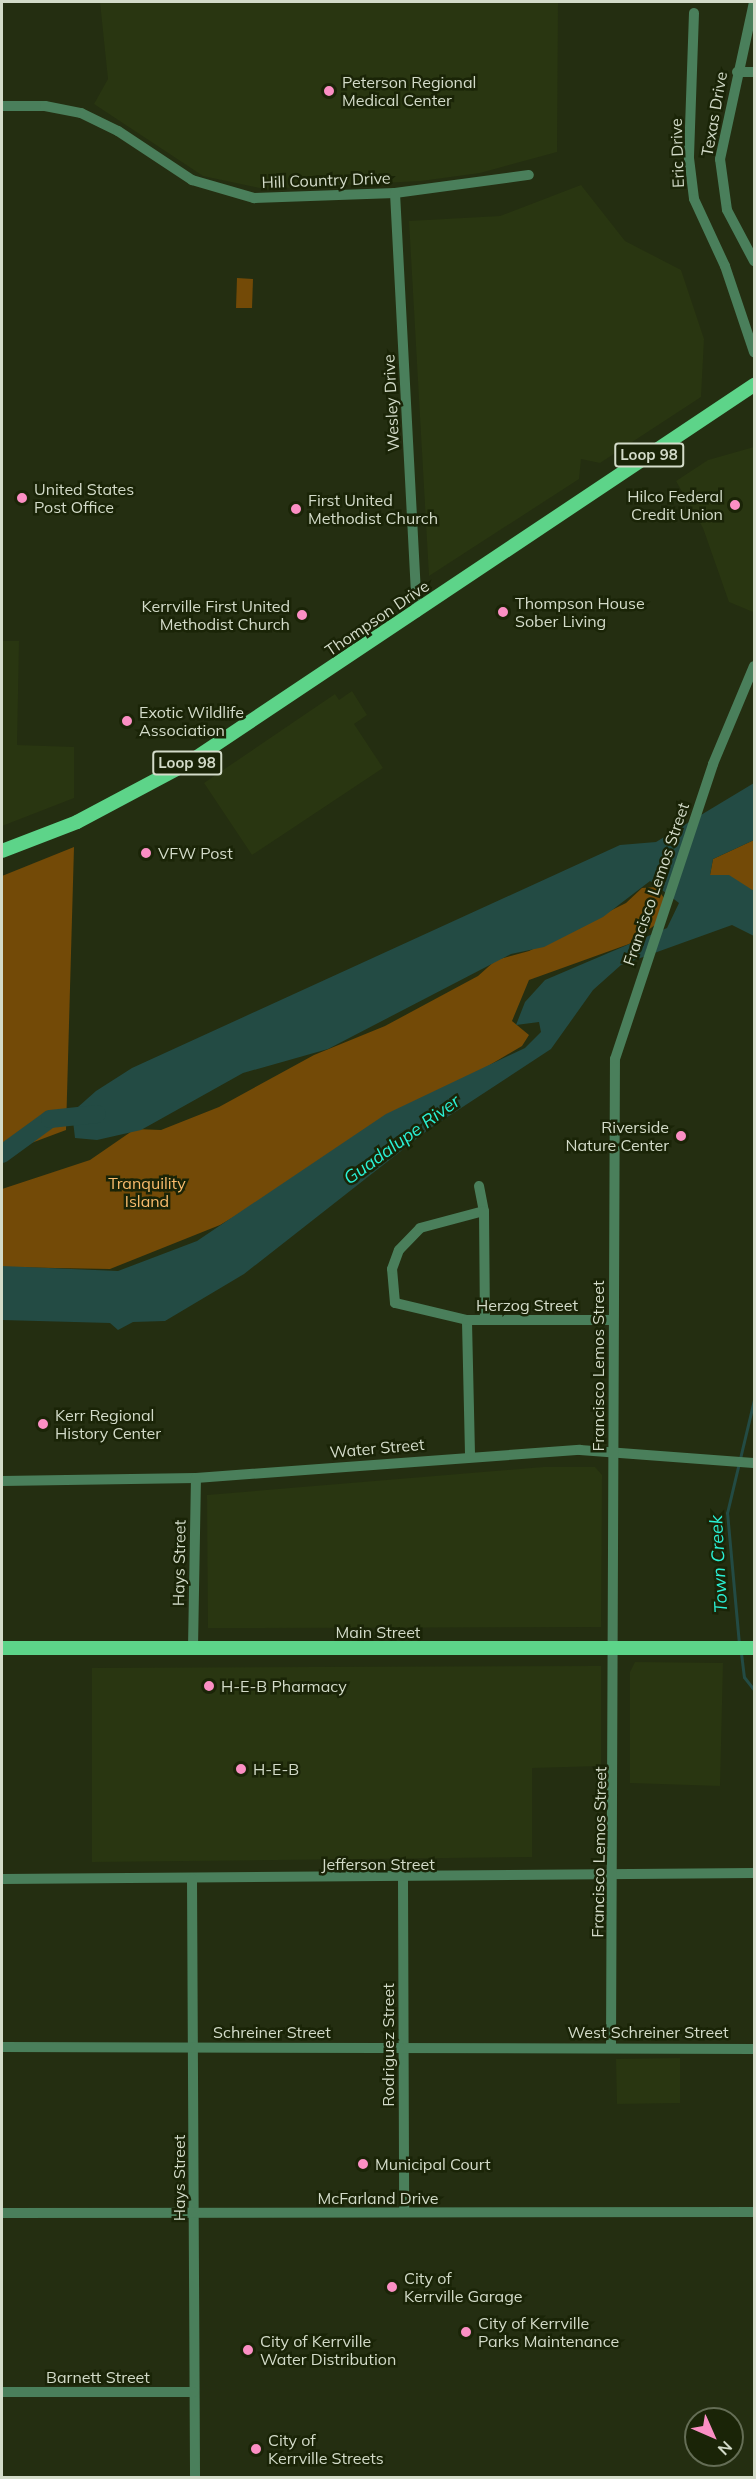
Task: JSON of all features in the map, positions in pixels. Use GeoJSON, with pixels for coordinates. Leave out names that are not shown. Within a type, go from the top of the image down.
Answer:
{"type":"FeatureCollection","features":[{"type":"Feature","properties":{"kind":"main road","name":"Thompson Drive"},"geometry":{"type":"LineString","coordinates":[[2,851],[77,822],[155,782],[417,612],[754,385]]}},
{"type":"Feature","properties":{"kind":"main road","name":"Main Street"},"geometry":{"type":"LineString","coordinates":[[2,1648],[754,1648]]}},
{"type":"Feature","properties":{"kind":"street","name":"Texas Drive"},"geometry":{"type":"LineString","coordinates":[[754,2],[737,72],[720,178],[736,233],[754,261]]}},
{"type":"Feature","properties":{"kind":"street","name":"Eric Drive"},"geometry":{"type":"LineString","coordinates":[[694,13],[689,158],[694,199],[725,266],[754,352]]}},
{"type":"Feature","properties":{"kind":"street"},"geometry":{"type":"LineString","coordinates":[[737,72],[754,72]]}},
{"type":"Feature","properties":{"kind":"street","name":"Hill Country Drive"},"geometry":{"type":"LineString","coordinates":[[2,106],[45,106],[96,119],[192,180],[231,194],[270,198],[395,193],[529,175]]}},
{"type":"Feature","properties":{"kind":"street","name":"Wesley Drive"},"geometry":{"type":"LineString","coordinates":[[395,193],[417,612]]}},
{"type":"Feature","properties":{"kind":"street","name":"Francisco Lemos Street"},"geometry":{"type":"LineString","coordinates":[[611,2047],[616,1875],[613,1451],[615,1059],[737,705],[754,666]]}},
{"type":"Feature","properties":{"kind":"street"},"geometry":{"type":"LineString","coordinates":[[479,1186],[484,1211],[485,1320]]}},
{"type":"Feature","properties":{"kind":"street"},"geometry":{"type":"LineString","coordinates":[[467,1320],[395,1304],[392,1269],[399,1251],[420,1228],[484,1211]]}},
{"type":"Feature","properties":{"kind":"street","name":"Herzog Street"},"geometry":{"type":"LineString","coordinates":[[470,1454],[467,1320],[613,1320]]}},
{"type":"Feature","properties":{"kind":"street","name":"Water Street"},"geometry":{"type":"LineString","coordinates":[[2,1481],[196,1478],[470,1454],[613,1451],[754,1463]]}},
{"type":"Feature","properties":{"kind":"street","name":"Hays Street"},"geometry":{"type":"LineString","coordinates":[[193,1648],[196,1478]]}},
{"type":"Feature","properties":{"kind":"street","name":"Jefferson Street"},"geometry":{"type":"LineString","coordinates":[[2,1879],[403,1878],[754,1873]]}},
{"type":"Feature","properties":{"kind":"street","name":"Rodriguez Street"},"geometry":{"type":"LineString","coordinates":[[403,1878],[404,2212]]}},
{"type":"Feature","properties":{"kind":"street","name":"Hays Street"},"geometry":{"type":"LineString","coordinates":[[192,1879],[195,2478]]}},
{"type":"Feature","properties":{"kind":"street","name":"Schreiner Street"},"geometry":{"type":"LineString","coordinates":[[2,2047],[542,2047]]}},
{"type":"Feature","properties":{"kind":"street","name":"West Schreiner Street"},"geometry":{"type":"LineString","coordinates":[[542,2047],[754,2049]]}},
{"type":"Feature","properties":{"kind":"street","name":"McFarland Drive"},"geometry":{"type":"LineString","coordinates":[[2,2213],[754,2212]]}},
{"type":"Feature","properties":{"kind":"street","name":"Barnett Street"},"geometry":{"type":"LineString","coordinates":[[2,2392],[194,2392]]}},
{"type":"Feature","properties":{"kind":"shaded area","name":"Peterson Regional Medical Center"},"geometry":{"type":"Polygon","coordinates":[[[100,2],[558,2],[557,152],[480,173],[421,181],[264,189],[203,176],[94,104],[108,79],[100,2]]]}},
{"type":"Feature","properties":{"kind":"shaded area"},"geometry":{"type":"Polygon","coordinates":[[[581,185],[625,241],[681,270],[704,339],[701,397],[600,463],[581,459],[579,479],[429,576],[409,221],[500,216],[581,185]]]}},
{"type":"Feature","properties":{"kind":"shaded area"},"geometry":{"type":"Polygon","coordinates":[[[754,447],[753,612],[729,602],[703,528],[676,481],[708,460],[754,447]]]}},
{"type":"Feature","properties":{"kind":"shaded area"},"geometry":{"type":"Polygon","coordinates":[[[2,641],[19,641],[17,745],[74,747],[74,798],[2,826],[2,641]]]}},
{"type":"Feature","properties":{"kind":"shaded area"},"geometry":{"type":"Polygon","coordinates":[[[352,691],[367,715],[354,724],[383,768],[252,855],[204,783],[335,694],[339,700],[352,691]]]}},
{"type":"Feature","properties":{"kind":"shaded area"},"geometry":{"type":"Polygon","coordinates":[[[543,1467],[595,1467],[602,1475],[601,1627],[208,1628],[207,1495],[543,1467]]]}},
{"type":"Feature","properties":{"kind":"shaded area"},"geometry":{"type":"Polygon","coordinates":[[[635,1662],[723,1663],[720,1786],[630,1783],[630,1672],[635,1662]]]}},
{"type":"Feature","properties":{"kind":"shaded area"},"geometry":{"type":"Polygon","coordinates":[[[601,1666],[601,1766],[532,1768],[532,1857],[92,1862],[92,1668],[601,1666]]]}},
{"type":"Feature","properties":{"kind":"shaded area"},"geometry":{"type":"Polygon","coordinates":[[[680,2058],[680,2103],[617,2104],[616,2059],[680,2058]]]}},
{"type":"Feature","properties":{"kind":"green space"},"geometry":{"type":"Polygon","coordinates":[[[237,278],[253,279],[252,308],[236,308],[237,278]]]}},
{"type":"Feature","properties":{"kind":"green space"},"geometry":{"type":"Polygon","coordinates":[[[754,840],[754,891],[710,875],[713,859],[754,840]]]}},
{"type":"Feature","properties":{"kind":"green space"},"geometry":{"type":"Polygon","coordinates":[[[74,847],[66,1130],[2,1154],[2,876],[74,847]]]}},
{"type":"Feature","properties":{"kind":"green space","name":"Tranquility Island"},"geometry":{"type":"Polygon","coordinates":[[[656,887],[664,898],[655,925],[629,944],[529,980],[512,1021],[529,1035],[522,1046],[220,1225],[110,1269],[2,1267],[2,1189],[90,1160],[135,1129],[161,1130],[219,1107],[314,1055],[385,1026],[478,976],[496,960],[529,951],[626,903],[642,888],[656,887]]]}},
{"type":"Feature","properties":{"kind":"water"},"geometry":{"type":"Polygon","coordinates":[[[754,783],[754,840],[713,859],[710,875],[729,875],[754,891],[754,936],[732,925],[621,965],[593,990],[551,1049],[429,1129],[244,1274],[165,1321],[133,1322],[118,1330],[110,1323],[2,1320],[2,1266],[118,1271],[197,1241],[386,1114],[525,1048],[541,1032],[539,1022],[516,1025],[525,1002],[545,980],[667,928],[679,903],[650,881],[603,917],[544,947],[511,954],[328,1049],[243,1073],[141,1130],[97,1140],[75,1138],[73,1121],[78,1107],[96,1091],[132,1068],[620,845],[656,842],[754,783]]]}},
{"type":"Feature","properties":{"kind":"waterway","name":"Guadalupe River"},"geometry":{"type":"LineString","coordinates":[[2,1154],[50,1119],[97,1114]]}},
{"type":"Feature","properties":{"kind":"waterway","name":"Town Creek"},"geometry":{"type":"LineString","coordinates":[[739,1644],[727,1513],[754,1400]]}},
{"type":"Feature","properties":{"kind":"waterway","name":"Town Creek"},"geometry":{"type":"LineString","coordinates":[[741,1653],[744,1677],[754,1690]]}},
{"type":"Feature","properties":{"kind":"place","name":"Peterson Regional Medical Center"},"geometry":{"type":"Point","coordinates":[329,91]}},
{"type":"Feature","properties":{"kind":"place","name":"United States Post Office"},"geometry":{"type":"Point","coordinates":[22,498]}},
{"type":"Feature","properties":{"kind":"place","name":"Hilco Federal Credit Union"},"geometry":{"type":"Point","coordinates":[735,505]}},
{"type":"Feature","properties":{"kind":"place","name":"First United Methodist Church"},"geometry":{"type":"Point","coordinates":[296,509]}},
{"type":"Feature","properties":{"kind":"place","name":"Thompson House Sober Living"},"geometry":{"type":"Point","coordinates":[503,612]}},
{"type":"Feature","properties":{"kind":"place","name":"Kerrville First United Methodist Church"},"geometry":{"type":"Point","coordinates":[302,615]}},
{"type":"Feature","properties":{"kind":"place","name":"Exotic Wildlife Association"},"geometry":{"type":"Point","coordinates":[127,721]}},
{"type":"Feature","properties":{"kind":"place","name":"VFW Post"},"geometry":{"type":"Point","coordinates":[146,853]}},
{"type":"Feature","properties":{"kind":"place","name":"Riverside Nature Center"},"geometry":{"type":"Point","coordinates":[681,1136]}},
{"type":"Feature","properties":{"kind":"place","name":"Kerr Regional History Center"},"geometry":{"type":"Point","coordinates":[43,1424]}},
{"type":"Feature","properties":{"kind":"place","name":"H-E-B Pharmacy"},"geometry":{"type":"Point","coordinates":[209,1686]}},
{"type":"Feature","properties":{"kind":"place","name":"H-E-B"},"geometry":{"type":"Point","coordinates":[241,1769]}},
{"type":"Feature","properties":{"kind":"place","name":"Municipal Court"},"geometry":{"type":"Point","coordinates":[363,2164]}},
{"type":"Feature","properties":{"kind":"place","name":"City of Kerrville Garage"},"geometry":{"type":"Point","coordinates":[392,2287]}},
{"type":"Feature","properties":{"kind":"place","name":"City of Kerrville Parks Maintenance"},"geometry":{"type":"Point","coordinates":[466,2332]}},
{"type":"Feature","properties":{"kind":"place","name":"City of Kerrville Water Distribution"},"geometry":{"type":"Point","coordinates":[248,2350]}},
{"type":"Feature","properties":{"kind":"place","name":"City of Kerrville Streets"},"geometry":{"type":"Point","coordinates":[256,2449]}}]}
